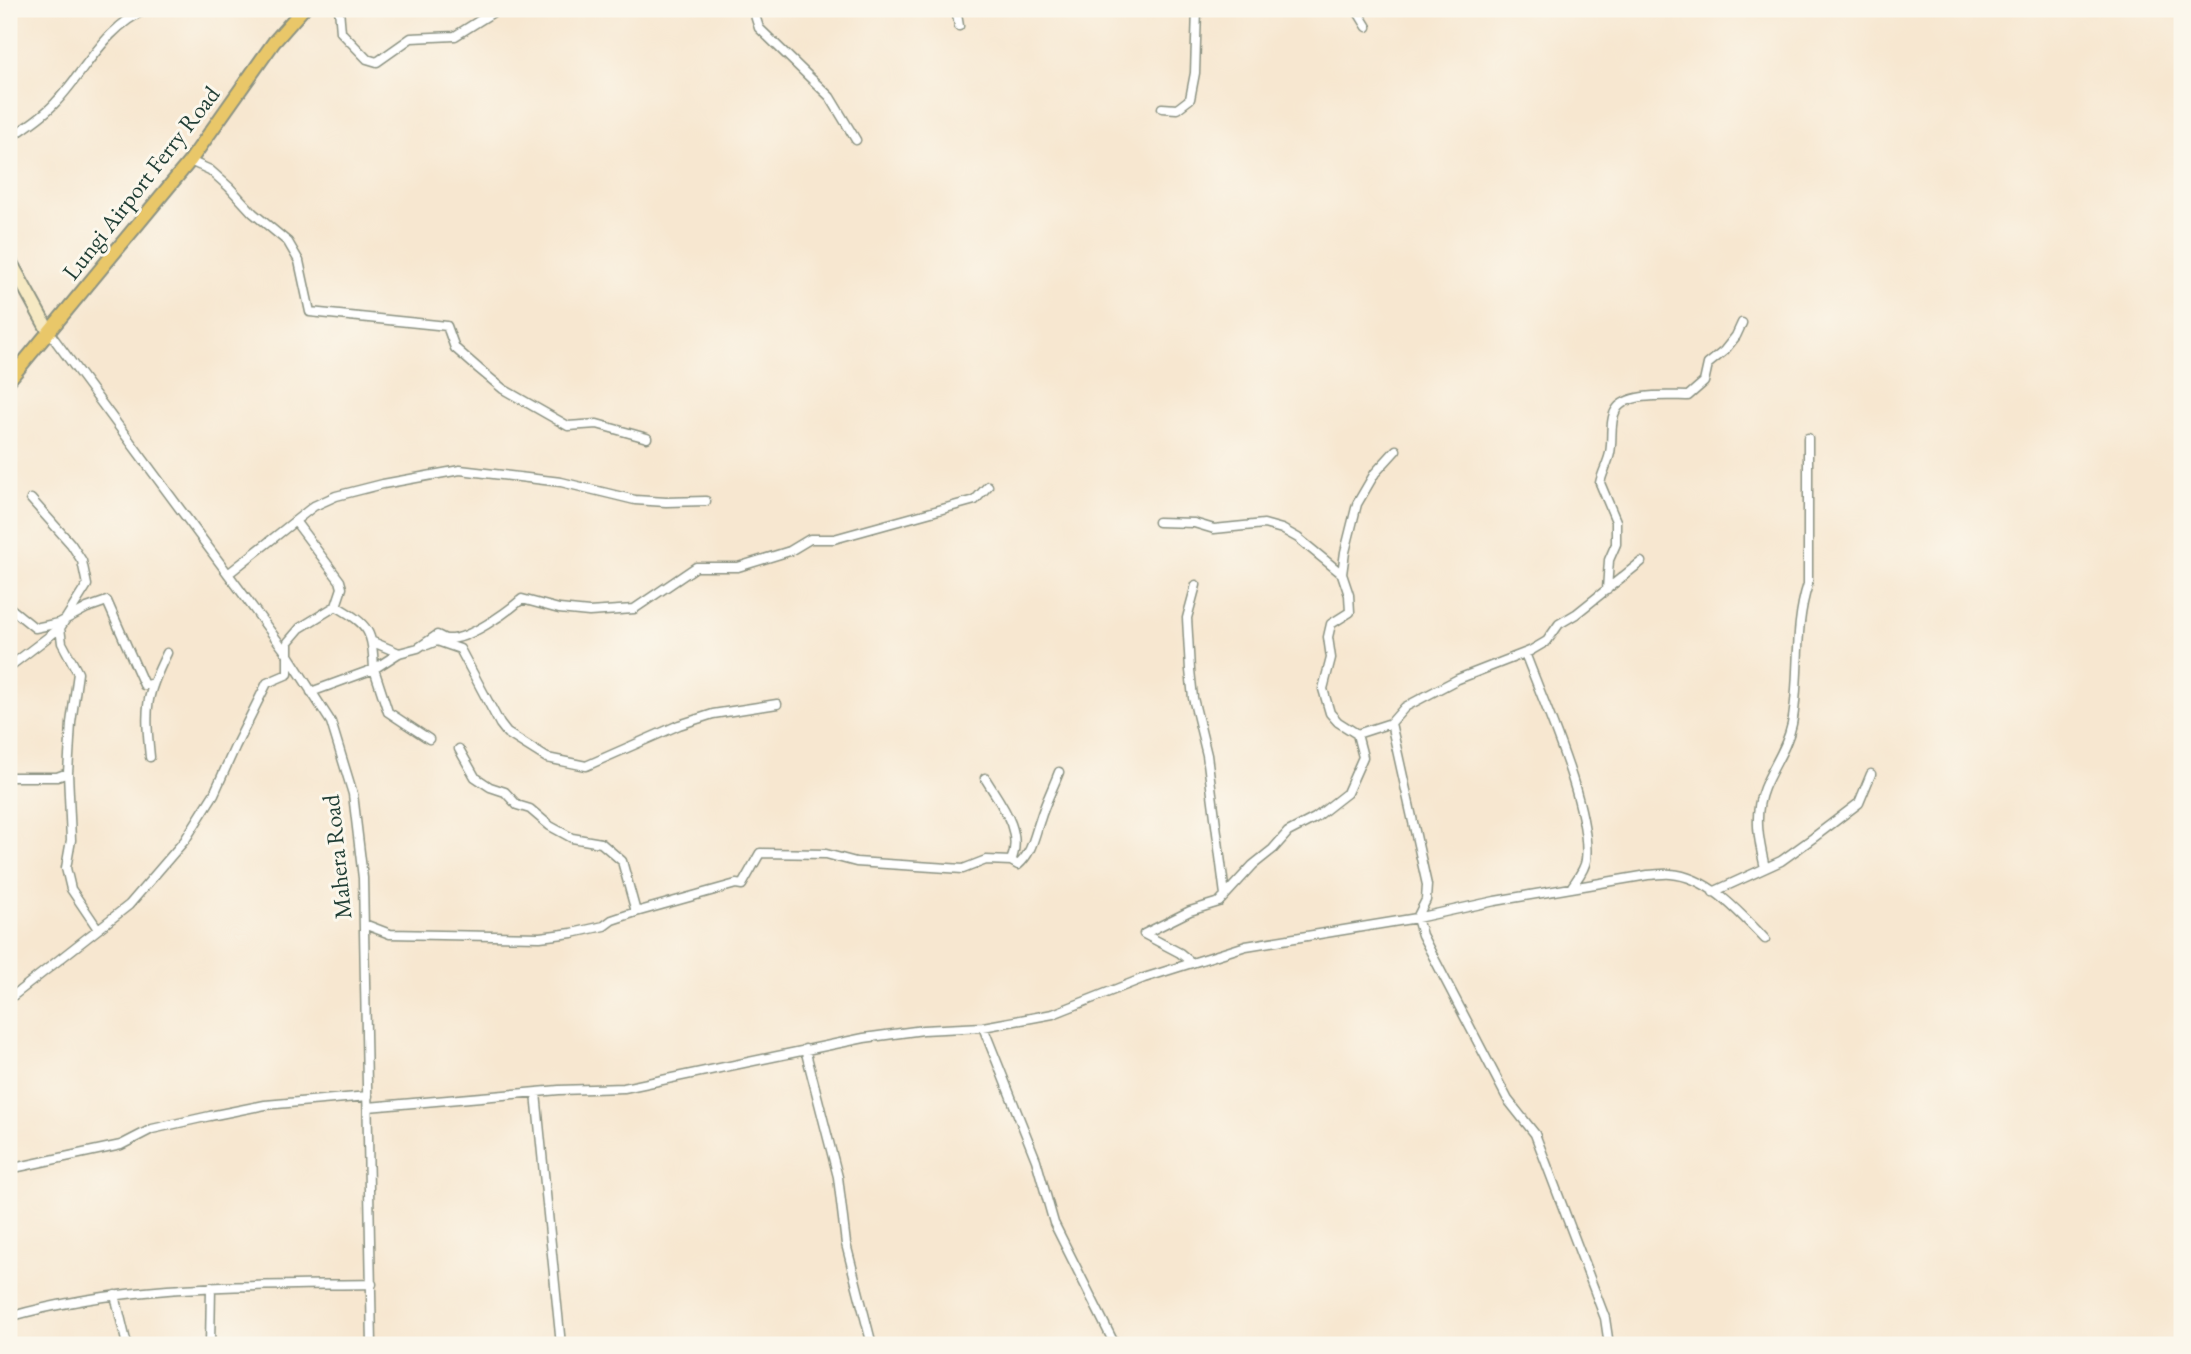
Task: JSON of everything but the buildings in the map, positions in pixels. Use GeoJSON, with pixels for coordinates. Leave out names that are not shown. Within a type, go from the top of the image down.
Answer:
{"type":"FeatureCollection","features":[{"type":"Feature","properties":{"kind":"main road","name":"Lungi Airport Ferry Road"},"geometry":{"type":"LineString","coordinates":[[9,380],[190,161],[275,42],[303,9]]}},
{"type":"Feature","properties":{"kind":"street"},"geometry":{"type":"LineString","coordinates":[[9,139],[56,103],[123,23],[147,9]]}},
{"type":"Feature","properties":{"kind":"street"},"geometry":{"type":"LineString","coordinates":[[339,9],[341,32],[367,59],[377,62],[411,38],[455,36],[464,33],[498,9]]}},
{"type":"Feature","properties":{"kind":"street"},"geometry":{"type":"LineString","coordinates":[[753,9],[759,28],[830,97],[856,140]]}},
{"type":"Feature","properties":{"kind":"street"},"geometry":{"type":"LineString","coordinates":[[956,9],[960,26]]}},
{"type":"Feature","properties":{"kind":"street"},"geometry":{"type":"LineString","coordinates":[[1162,108],[1177,109],[1190,99],[1195,73],[1197,9]]}},
{"type":"Feature","properties":{"kind":"street"},"geometry":{"type":"LineString","coordinates":[[1356,9],[1367,27]]}},
{"type":"Feature","properties":{"kind":"street"},"geometry":{"type":"LineString","coordinates":[[190,161],[209,170],[253,213],[288,242],[299,261],[310,312],[447,326],[455,348],[503,389],[568,426],[597,424],[647,438]]}},
{"type":"Feature","properties":{"kind":"street"},"geometry":{"type":"LineString","coordinates":[[9,259],[49,332]]}},
{"type":"Feature","properties":{"kind":"street"},"geometry":{"type":"LineString","coordinates":[[1607,590],[1609,560],[1616,544],[1616,521],[1600,483],[1610,457],[1613,419],[1617,408],[1626,401],[1640,397],[1688,396],[1704,382],[1708,364],[1724,351],[1742,323]]}},
{"type":"Feature","properties":{"kind":"street","name":"Mahera Road"},"geometry":{"type":"LineString","coordinates":[[49,332],[288,655],[331,722],[354,794],[363,878],[372,1345]]}},
{"type":"Feature","properties":{"kind":"street"},"geometry":{"type":"LineString","coordinates":[[1766,868],[1758,840],[1757,814],[1763,789],[1780,758],[1792,725],[1796,692],[1797,634],[1801,606],[1808,584],[1808,438]]}},
{"type":"Feature","properties":{"kind":"street"},"geometry":{"type":"LineString","coordinates":[[1192,963],[1180,953],[1144,934],[1190,911],[1219,902],[1287,832],[1315,818],[1347,793],[1363,757],[1357,734],[1338,722],[1330,713],[1323,689],[1331,657],[1328,637],[1331,624],[1350,611],[1349,595],[1342,574],[1357,504],[1375,473],[1396,450]]}},
{"type":"Feature","properties":{"kind":"street"},"geometry":{"type":"LineString","coordinates":[[228,574],[314,506],[336,496],[449,470],[561,482],[635,500],[706,501]]}},
{"type":"Feature","properties":{"kind":"street"},"geometry":{"type":"LineString","coordinates":[[418,648],[437,635],[448,639],[467,634],[507,612],[522,599],[559,609],[579,611],[635,609],[696,568],[738,567],[756,562],[790,551],[810,539],[834,539],[975,500],[988,486]]}},
{"type":"Feature","properties":{"kind":"street"},"geometry":{"type":"LineString","coordinates":[[31,499],[71,544],[82,561],[87,585],[61,625],[62,643],[78,673],[71,723],[68,774],[71,840],[66,868],[71,888],[98,929]]}},
{"type":"Feature","properties":{"kind":"street"},"geometry":{"type":"LineString","coordinates":[[9,999],[129,905],[185,840],[214,794],[267,683],[288,674],[288,642],[300,628],[336,606],[342,588],[340,581],[295,521]]}},
{"type":"Feature","properties":{"kind":"street"},"geometry":{"type":"LineString","coordinates":[[1158,522],[1194,523],[1214,529],[1264,524],[1282,529],[1298,538],[1342,574]]}},
{"type":"Feature","properties":{"kind":"street"},"geometry":{"type":"LineString","coordinates":[[1357,734],[1391,723],[1405,707],[1458,679],[1525,653],[1547,641],[1559,624],[1576,614],[1641,562]]}},
{"type":"Feature","properties":{"kind":"street"},"geometry":{"type":"LineString","coordinates":[[1196,585],[1187,618],[1190,670],[1193,698],[1207,755],[1225,895]]}},
{"type":"Feature","properties":{"kind":"street"},"geometry":{"type":"LineString","coordinates":[[9,667],[61,625],[87,608],[107,601],[144,685],[151,684]]}},
{"type":"Feature","properties":{"kind":"street"},"geometry":{"type":"LineString","coordinates":[[336,606],[367,626],[373,642],[374,669],[388,712],[429,739]]}},
{"type":"Feature","properties":{"kind":"street"},"geometry":{"type":"LineString","coordinates":[[9,607],[35,628],[61,625]]}},
{"type":"Feature","properties":{"kind":"street"},"geometry":{"type":"LineString","coordinates":[[311,692],[374,669],[399,653],[437,641],[460,649],[507,733],[547,758],[586,766],[713,713],[777,704]]}},
{"type":"Feature","properties":{"kind":"street"},"geometry":{"type":"LineString","coordinates":[[373,642],[399,653]]}},
{"type":"Feature","properties":{"kind":"street"},"geometry":{"type":"LineString","coordinates":[[150,757],[146,707],[151,684],[167,653]]}},
{"type":"Feature","properties":{"kind":"street"},"geometry":{"type":"LineString","coordinates":[[1525,653],[1565,761],[1584,824],[1586,863],[1571,888]]}},
{"type":"Feature","properties":{"kind":"street"},"geometry":{"type":"LineString","coordinates":[[1391,723],[1427,886],[1426,900],[1417,918],[1422,935],[1508,1100],[1535,1134],[1605,1318],[1609,1345]]}},
{"type":"Feature","properties":{"kind":"street"},"geometry":{"type":"LineString","coordinates":[[458,749],[475,777],[490,787],[505,792],[517,805],[530,809],[550,826],[572,838],[601,843],[622,861],[636,912]]}},
{"type":"Feature","properties":{"kind":"street"},"geometry":{"type":"LineString","coordinates":[[364,924],[390,934],[540,937],[572,933],[604,926],[612,920],[636,912],[736,884],[741,885],[760,853],[826,854],[856,862],[963,869],[986,860],[1012,861],[1018,865],[1033,845],[1040,818],[1059,772]]}},
{"type":"Feature","properties":{"kind":"street"},"geometry":{"type":"LineString","coordinates":[[9,777],[57,777],[68,774]]}},
{"type":"Feature","properties":{"kind":"street"},"geometry":{"type":"LineString","coordinates":[[1713,892],[1781,861],[1858,803],[1871,774]]}},
{"type":"Feature","properties":{"kind":"street"},"geometry":{"type":"LineString","coordinates":[[985,778],[1015,832],[1017,848],[1012,861]]}},
{"type":"Feature","properties":{"kind":"street"},"geometry":{"type":"LineString","coordinates":[[368,1107],[624,1088],[875,1036],[984,1027],[1053,1014],[1144,978],[1246,946],[1417,918],[1614,879],[1672,874],[1695,881],[1728,901],[1765,939]]}},
{"type":"Feature","properties":{"kind":"street"},"geometry":{"type":"LineString","coordinates":[[984,1027],[1036,1160],[1054,1223],[1115,1345]]}},
{"type":"Feature","properties":{"kind":"street"},"geometry":{"type":"LineString","coordinates":[[805,1049],[838,1177],[846,1244],[872,1345]]}},
{"type":"Feature","properties":{"kind":"street"},"geometry":{"type":"LineString","coordinates":[[536,1093],[561,1345]]}},
{"type":"Feature","properties":{"kind":"street"},"geometry":{"type":"LineString","coordinates":[[9,1169],[121,1145],[152,1129],[210,1116],[265,1105],[368,1097]]}},
{"type":"Feature","properties":{"kind":"street"},"geometry":{"type":"LineString","coordinates":[[9,1317],[65,1301],[167,1289],[372,1284]]}},
{"type":"Feature","properties":{"kind":"street"},"geometry":{"type":"LineString","coordinates":[[210,1345],[211,1287]]}},
{"type":"Feature","properties":{"kind":"street"},"geometry":{"type":"LineString","coordinates":[[115,1295],[127,1345]]}}]}
